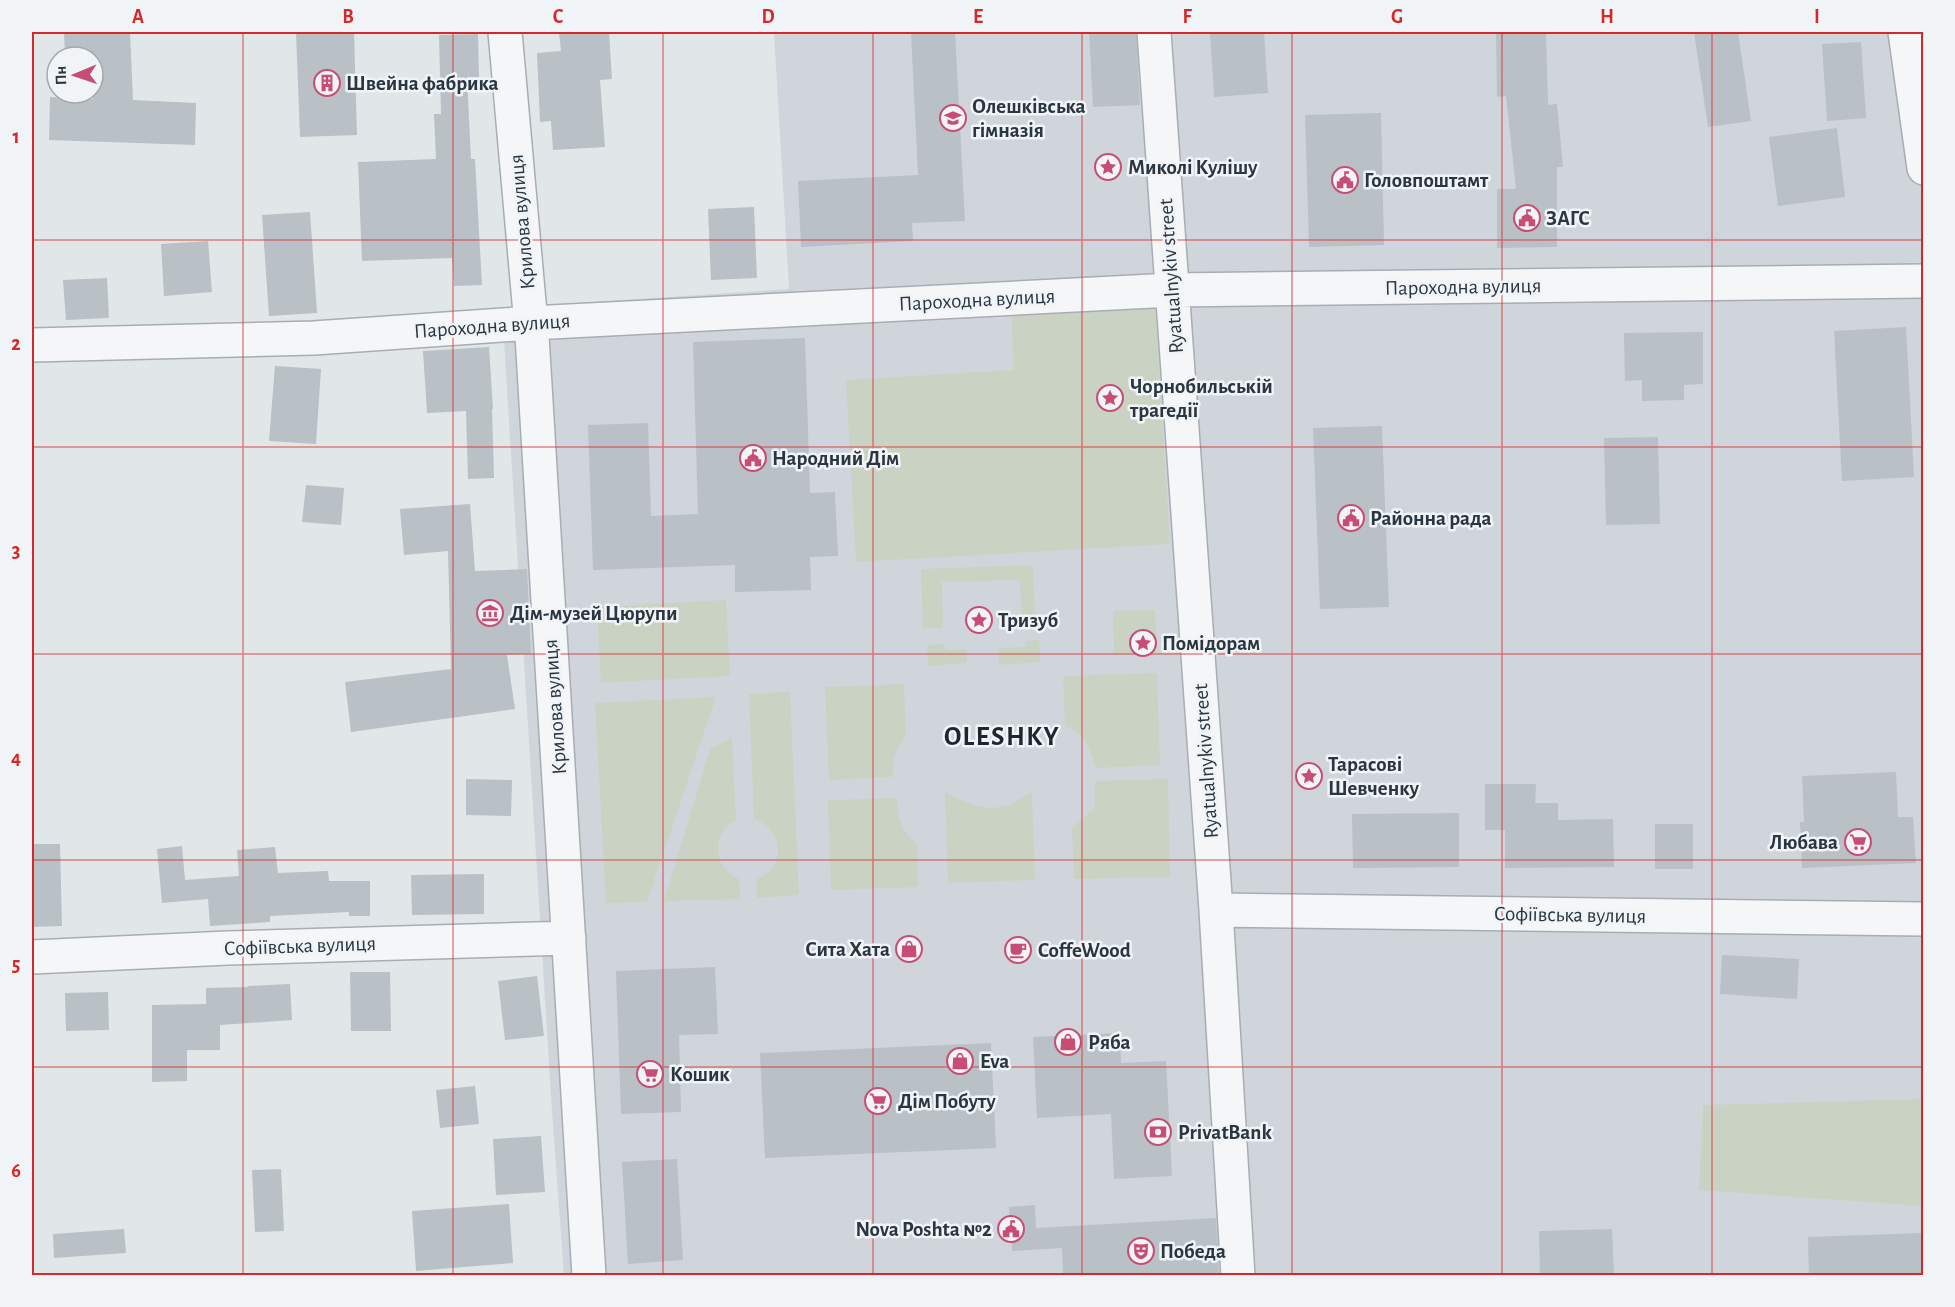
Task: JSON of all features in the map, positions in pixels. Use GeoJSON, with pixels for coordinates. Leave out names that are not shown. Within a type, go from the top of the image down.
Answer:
{"type":"FeatureCollection","features":[{"type":"Feature","properties":{"kind":"street","name":"Крилова вулиця"},"geometry":{"type":"LineString","coordinates":[[505,32],[531,323],[589,1275]]}},
{"type":"Feature","properties":{"kind":"street","name":"Ryatualnykiv street"},"geometry":{"type":"LineString","coordinates":[[1154,32],[1216,910],[1238,1275]]}},
{"type":"Feature","properties":{"kind":"street"},"geometry":{"type":"LineString","coordinates":[[1905,32],[1923,168]]}},
{"type":"Feature","properties":{"kind":"street","name":"Пароходна вулиця"},"geometry":{"type":"LineString","coordinates":[[32,345],[314,338],[531,323],[1172,290],[1923,280]]}},
{"type":"Feature","properties":{"kind":"street","name":"Софіївська вулиця"},"geometry":{"type":"LineString","coordinates":[[1216,910],[1923,920]]}},
{"type":"Feature","properties":{"kind":"street","name":"Софіївська вулиця"},"geometry":{"type":"LineString","coordinates":[[32,957],[228,948],[569,938]]}},
{"type":"Feature","properties":{"kind":"shaded area"},"geometry":{"type":"Polygon","coordinates":[[[774,32],[1923,32],[1923,1275],[564,1275],[502,308],[789,289],[774,32]]]}},
{"type":"Feature","properties":{"kind":"green space"},"geometry":{"type":"Polygon","coordinates":[[[1155,302],[1170,544],[856,562],[846,380],[1014,370],[1011,310],[1155,302]]]}},
{"type":"Feature","properties":{"kind":"green space"},"geometry":{"type":"Polygon","coordinates":[[[1033,565],[1035,623],[1022,623],[1020,580],[942,582],[943,628],[923,628],[921,569],[1033,565]]]}},
{"type":"Feature","properties":{"kind":"green space"},"geometry":{"type":"Polygon","coordinates":[[[726,600],[730,676],[601,683],[597,607],[726,600]]]}},
{"type":"Feature","properties":{"kind":"green space"},"geometry":{"type":"Polygon","coordinates":[[[1155,610],[1157,653],[1114,655],[1113,611],[1155,610]]]}},
{"type":"Feature","properties":{"kind":"green space"},"geometry":{"type":"Polygon","coordinates":[[[1039,640],[1040,662],[999,665],[998,648],[1025,647],[1025,641],[1039,640]]]}},
{"type":"Feature","properties":{"kind":"green space"},"geometry":{"type":"Polygon","coordinates":[[[943,644],[947,650],[966,649],[967,663],[928,666],[927,645],[943,644]]]}},
{"type":"Feature","properties":{"kind":"green space"},"geometry":{"type":"Polygon","coordinates":[[[1157,673],[1160,765],[1096,768],[1083,737],[1065,726],[1063,676],[1157,673]]]}},
{"type":"Feature","properties":{"kind":"green space"},"geometry":{"type":"Polygon","coordinates":[[[904,684],[906,736],[895,755],[893,777],[829,780],[825,687],[904,684]]]}},
{"type":"Feature","properties":{"kind":"green space"},"geometry":{"type":"Polygon","coordinates":[[[790,692],[799,895],[757,898],[757,879],[773,866],[778,848],[771,830],[754,819],[749,694],[790,692]]]}},
{"type":"Feature","properties":{"kind":"green space"},"geometry":{"type":"Polygon","coordinates":[[[716,697],[647,902],[606,903],[595,703],[716,697]]]}},
{"type":"Feature","properties":{"kind":"green space"},"geometry":{"type":"Polygon","coordinates":[[[732,737],[736,820],[722,834],[718,851],[724,867],[739,879],[740,899],[664,901],[710,749],[732,737]]]}},
{"type":"Feature","properties":{"kind":"green space"},"geometry":{"type":"Polygon","coordinates":[[[1168,779],[1170,877],[1074,879],[1072,828],[1095,808],[1095,781],[1168,779]]]}},
{"type":"Feature","properties":{"kind":"green space"},"geometry":{"type":"Polygon","coordinates":[[[1032,791],[1035,880],[948,883],[945,792],[967,803],[991,808],[1008,805],[1032,791]]]}},
{"type":"Feature","properties":{"kind":"green space"},"geometry":{"type":"Polygon","coordinates":[[[897,798],[901,824],[917,844],[918,887],[831,890],[828,800],[897,798]]]}},
{"type":"Feature","properties":{"kind":"green space"},"geometry":{"type":"Polygon","coordinates":[[[1923,1099],[1923,1206],[1699,1190],[1703,1105],[1923,1099]]]}},
{"type":"Feature","properties":{"kind":"building"},"geometry":{"type":"Polygon","coordinates":[[[64,32],[130,32],[133,100],[196,103],[195,145],[49,140],[50,105],[105,105],[105,45],[65,45],[64,32]]]}},
{"type":"Feature","properties":{"kind":"building","name":"Швейна фабрика"},"geometry":{"type":"Polygon","coordinates":[[[296,32],[354,32],[357,135],[300,137],[296,32]]]}},
{"type":"Feature","properties":{"kind":"building"},"geometry":{"type":"Polygon","coordinates":[[[609,32],[612,79],[600,80],[605,147],[553,150],[551,121],[540,122],[537,53],[561,51],[559,33],[609,32]]]}},
{"type":"Feature","properties":{"kind":"building"},"geometry":{"type":"Polygon","coordinates":[[[911,32],[955,32],[965,221],[912,223],[913,241],[801,247],[798,181],[918,175],[911,32]]]}},
{"type":"Feature","properties":{"kind":"building"},"geometry":{"type":"Polygon","coordinates":[[[1089,32],[1136,32],[1140,105],[1093,107],[1089,32]]]}},
{"type":"Feature","properties":{"kind":"building"},"geometry":{"type":"Polygon","coordinates":[[[1210,32],[1264,32],[1268,93],[1214,97],[1210,32]]]}},
{"type":"Feature","properties":{"kind":"building"},"geometry":{"type":"Polygon","coordinates":[[[1496,32],[1546,32],[1548,105],[1557,104],[1563,167],[1557,167],[1557,247],[1497,248],[1497,189],[1516,189],[1506,96],[1497,97],[1496,32]]]}},
{"type":"Feature","properties":{"kind":"building"},"geometry":{"type":"Polygon","coordinates":[[[1694,32],[1738,32],[1751,121],[1708,127],[1694,32]]]}},
{"type":"Feature","properties":{"kind":"building"},"geometry":{"type":"Polygon","coordinates":[[[478,34],[479,77],[467,77],[471,159],[475,159],[482,285],[454,286],[452,258],[362,261],[358,162],[436,159],[434,114],[441,114],[439,35],[478,34]]]}},
{"type":"Feature","properties":{"kind":"building"},"geometry":{"type":"Polygon","coordinates":[[[1861,42],[1866,118],[1827,121],[1822,44],[1861,42]]]}},
{"type":"Feature","properties":{"kind":"building","name":"Головпоштамт"},"geometry":{"type":"Polygon","coordinates":[[[1381,113],[1384,245],[1309,247],[1305,115],[1381,113]]]}},
{"type":"Feature","properties":{"kind":"building"},"geometry":{"type":"Polygon","coordinates":[[[1837,128],[1845,197],[1778,206],[1769,137],[1837,128]]]}},
{"type":"Feature","properties":{"kind":"building"},"geometry":{"type":"Polygon","coordinates":[[[754,207],[757,278],[711,280],[708,209],[754,207]]]}},
{"type":"Feature","properties":{"kind":"building"},"geometry":{"type":"Polygon","coordinates":[[[310,212],[317,313],[269,316],[262,215],[310,212]]]}},
{"type":"Feature","properties":{"kind":"building"},"geometry":{"type":"Polygon","coordinates":[[[208,241],[212,292],[164,296],[161,244],[208,241]]]}},
{"type":"Feature","properties":{"kind":"building"},"geometry":{"type":"Polygon","coordinates":[[[107,278],[109,318],[66,320],[63,280],[107,278]]]}},
{"type":"Feature","properties":{"kind":"building"},"geometry":{"type":"Polygon","coordinates":[[[1906,327],[1914,477],[1842,481],[1834,331],[1906,327]]]}},
{"type":"Feature","properties":{"kind":"building"},"geometry":{"type":"Polygon","coordinates":[[[1703,332],[1703,384],[1684,385],[1684,400],[1642,401],[1642,380],[1625,381],[1624,333],[1703,332]]]}},
{"type":"Feature","properties":{"kind":"building","name":"Народний Дім"},"geometry":{"type":"Polygon","coordinates":[[[805,338],[810,493],[835,492],[838,556],[810,557],[811,590],[735,592],[735,565],[593,570],[588,425],[648,423],[651,516],[698,514],[693,342],[805,338]]]}},
{"type":"Feature","properties":{"kind":"building"},"geometry":{"type":"Polygon","coordinates":[[[489,347],[494,478],[468,479],[466,411],[427,413],[423,351],[489,347]]]}},
{"type":"Feature","properties":{"kind":"building"},"geometry":{"type":"Polygon","coordinates":[[[275,366],[321,369],[316,444],[269,441],[275,366]]]}},
{"type":"Feature","properties":{"kind":"building","name":"Районна рада"},"geometry":{"type":"Polygon","coordinates":[[[1382,426],[1389,607],[1320,609],[1313,428],[1382,426]]]}},
{"type":"Feature","properties":{"kind":"building"},"geometry":{"type":"Polygon","coordinates":[[[1658,437],[1660,524],[1606,525],[1604,438],[1658,437]]]}},
{"type":"Feature","properties":{"kind":"building"},"geometry":{"type":"Polygon","coordinates":[[[306,485],[344,488],[341,525],[302,522],[306,485]]]}},
{"type":"Feature","properties":{"kind":"building"},"geometry":{"type":"Polygon","coordinates":[[[470,504],[475,571],[527,569],[531,654],[507,655],[515,709],[351,732],[345,682],[451,669],[448,551],[404,555],[400,509],[470,504]]]}},
{"type":"Feature","properties":{"kind":"building"},"geometry":{"type":"Polygon","coordinates":[[[1896,772],[1898,817],[1913,817],[1916,863],[1802,868],[1800,822],[1804,822],[1802,776],[1896,772]]]}},
{"type":"Feature","properties":{"kind":"building"},"geometry":{"type":"Polygon","coordinates":[[[466,779],[512,780],[511,816],[466,815],[466,779]]]}},
{"type":"Feature","properties":{"kind":"building"},"geometry":{"type":"Polygon","coordinates":[[[1485,784],[1536,784],[1535,803],[1558,803],[1558,820],[1613,819],[1614,867],[1505,868],[1505,830],[1485,830],[1485,784]]]}},
{"type":"Feature","properties":{"kind":"building"},"geometry":{"type":"Polygon","coordinates":[[[1459,813],[1459,867],[1353,868],[1352,814],[1459,813]]]}},
{"type":"Feature","properties":{"kind":"building"},"geometry":{"type":"Polygon","coordinates":[[[1655,824],[1693,824],[1693,869],[1655,869],[1655,824]]]}},
{"type":"Feature","properties":{"kind":"building"},"geometry":{"type":"Polygon","coordinates":[[[32,844],[60,844],[62,926],[32,927],[32,844]]]}},
{"type":"Feature","properties":{"kind":"building"},"geometry":{"type":"Polygon","coordinates":[[[182,846],[185,880],[239,876],[237,850],[275,847],[278,873],[328,871],[329,881],[370,881],[370,916],[349,916],[349,912],[270,916],[270,922],[210,926],[208,899],[162,903],[157,849],[182,846]]]}},
{"type":"Feature","properties":{"kind":"building"},"geometry":{"type":"Polygon","coordinates":[[[484,874],[484,914],[412,915],[411,875],[484,874]]]}},
{"type":"Feature","properties":{"kind":"building"},"geometry":{"type":"Polygon","coordinates":[[[1722,955],[1799,959],[1797,999],[1720,994],[1722,955]]]}},
{"type":"Feature","properties":{"kind":"building","name":"Кошик"},"geometry":{"type":"Polygon","coordinates":[[[715,967],[718,1034],[679,1035],[681,1112],[621,1114],[616,971],[715,967]]]}},
{"type":"Feature","properties":{"kind":"building"},"geometry":{"type":"Polygon","coordinates":[[[350,972],[390,972],[391,1031],[351,1031],[350,972]]]}},
{"type":"Feature","properties":{"kind":"building"},"geometry":{"type":"Polygon","coordinates":[[[537,976],[544,1036],[505,1040],[498,981],[537,976]]]}},
{"type":"Feature","properties":{"kind":"building"},"geometry":{"type":"Polygon","coordinates":[[[290,984],[292,1020],[220,1025],[220,1050],[187,1050],[187,1081],[152,1082],[152,1005],[206,1004],[206,988],[290,984]]]}},
{"type":"Feature","properties":{"kind":"building"},"geometry":{"type":"Polygon","coordinates":[[[108,992],[109,1030],[66,1031],[65,993],[108,992]]]}},
{"type":"Feature","properties":{"kind":"building"},"geometry":{"type":"Polygon","coordinates":[[[1120,1033],[1121,1063],[1166,1061],[1172,1176],[1114,1179],[1111,1114],[1037,1118],[1033,1037],[1120,1033]]]}},
{"type":"Feature","properties":{"kind":"building","name":"Дім Побуту"},"geometry":{"type":"Polygon","coordinates":[[[991,1043],[996,1148],[765,1158],[760,1053],[991,1043]]]}},
{"type":"Feature","properties":{"kind":"building"},"geometry":{"type":"Polygon","coordinates":[[[475,1086],[479,1124],[440,1128],[436,1090],[475,1086]]]}},
{"type":"Feature","properties":{"kind":"building"},"geometry":{"type":"Polygon","coordinates":[[[541,1136],[545,1192],[496,1195],[493,1139],[541,1136]]]}},
{"type":"Feature","properties":{"kind":"building"},"geometry":{"type":"Polygon","coordinates":[[[677,1159],[683,1260],[628,1264],[622,1162],[677,1159]]]}},
{"type":"Feature","properties":{"kind":"building"},"geometry":{"type":"Polygon","coordinates":[[[281,1169],[284,1231],[255,1232],[252,1170],[281,1169]]]}},
{"type":"Feature","properties":{"kind":"building"},"geometry":{"type":"Polygon","coordinates":[[[509,1204],[513,1263],[416,1271],[412,1211],[509,1204]]]}},
{"type":"Feature","properties":{"kind":"building","name":"Победа"},"geometry":{"type":"Polygon","coordinates":[[[1035,1205],[1036,1228],[1216,1218],[1219,1275],[1063,1275],[1062,1248],[1012,1251],[1009,1207],[1035,1205]]]}},
{"type":"Feature","properties":{"kind":"building"},"geometry":{"type":"Polygon","coordinates":[[[124,1229],[126,1253],[54,1258],[53,1234],[124,1229]]]}},
{"type":"Feature","properties":{"kind":"building"},"geometry":{"type":"Polygon","coordinates":[[[1612,1229],[1614,1275],[1540,1275],[1539,1231],[1612,1229]]]}},
{"type":"Feature","properties":{"kind":"building"},"geometry":{"type":"Polygon","coordinates":[[[1923,1233],[1923,1275],[1809,1275],[1808,1237],[1923,1233]]]}},
{"type":"Feature","properties":{"kind":"place","name":"Швейна фабрика"},"geometry":{"type":"Point","coordinates":[327,83]}},
{"type":"Feature","properties":{"kind":"place","name":"Олешківська гімназія"},"geometry":{"type":"Point","coordinates":[953,118]}},
{"type":"Feature","properties":{"kind":"place","name":"Миколі Кулішу"},"geometry":{"type":"Point","coordinates":[1108,167]}},
{"type":"Feature","properties":{"kind":"place","name":"Головпоштамт"},"geometry":{"type":"Point","coordinates":[1345,180]}},
{"type":"Feature","properties":{"kind":"place","name":"ЗАГС"},"geometry":{"type":"Point","coordinates":[1527,218]}},
{"type":"Feature","properties":{"kind":"place","name":"Чорнобильській трагедії"},"geometry":{"type":"Point","coordinates":[1110,398]}},
{"type":"Feature","properties":{"kind":"place","name":"Народний Дім"},"geometry":{"type":"Point","coordinates":[753,458]}},
{"type":"Feature","properties":{"kind":"place","name":"Районна рада"},"geometry":{"type":"Point","coordinates":[1351,518]}},
{"type":"Feature","properties":{"kind":"place","name":"Дім-музей Цюрупи"},"geometry":{"type":"Point","coordinates":[490,613]}},
{"type":"Feature","properties":{"kind":"place","name":"Тризуб"},"geometry":{"type":"Point","coordinates":[979,620]}},
{"type":"Feature","properties":{"kind":"place","name":"Помідорам"},"geometry":{"type":"Point","coordinates":[1143,643]}},
{"type":"Feature","properties":{"kind":"place","name":"Тарасові Шевченку"},"geometry":{"type":"Point","coordinates":[1309,776]}},
{"type":"Feature","properties":{"kind":"place","name":"Любава"},"geometry":{"type":"Point","coordinates":[1858,842]}},
{"type":"Feature","properties":{"kind":"place","name":"Сита Хата"},"geometry":{"type":"Point","coordinates":[909,949]}},
{"type":"Feature","properties":{"kind":"place","name":"CoffeWood"},"geometry":{"type":"Point","coordinates":[1018,950]}},
{"type":"Feature","properties":{"kind":"place","name":"Ряба"},"geometry":{"type":"Point","coordinates":[1068,1042]}},
{"type":"Feature","properties":{"kind":"place","name":"Eva"},"geometry":{"type":"Point","coordinates":[960,1061]}},
{"type":"Feature","properties":{"kind":"place","name":"Кошик"},"geometry":{"type":"Point","coordinates":[650,1074]}},
{"type":"Feature","properties":{"kind":"place","name":"Дім Побуту"},"geometry":{"type":"Point","coordinates":[878,1101]}},
{"type":"Feature","properties":{"kind":"place","name":"PrivatBank"},"geometry":{"type":"Point","coordinates":[1158,1132]}},
{"type":"Feature","properties":{"kind":"place","name":"Nova Poshta №2"},"geometry":{"type":"Point","coordinates":[1011,1229]}},
{"type":"Feature","properties":{"kind":"place","name":"Победа"},"geometry":{"type":"Point","coordinates":[1141,1251]}},
{"type":"Feature","properties":{"kind":"district","name":"OLESHKY"},"geometry":{"type":"Point","coordinates":[1002,736]}}]}
